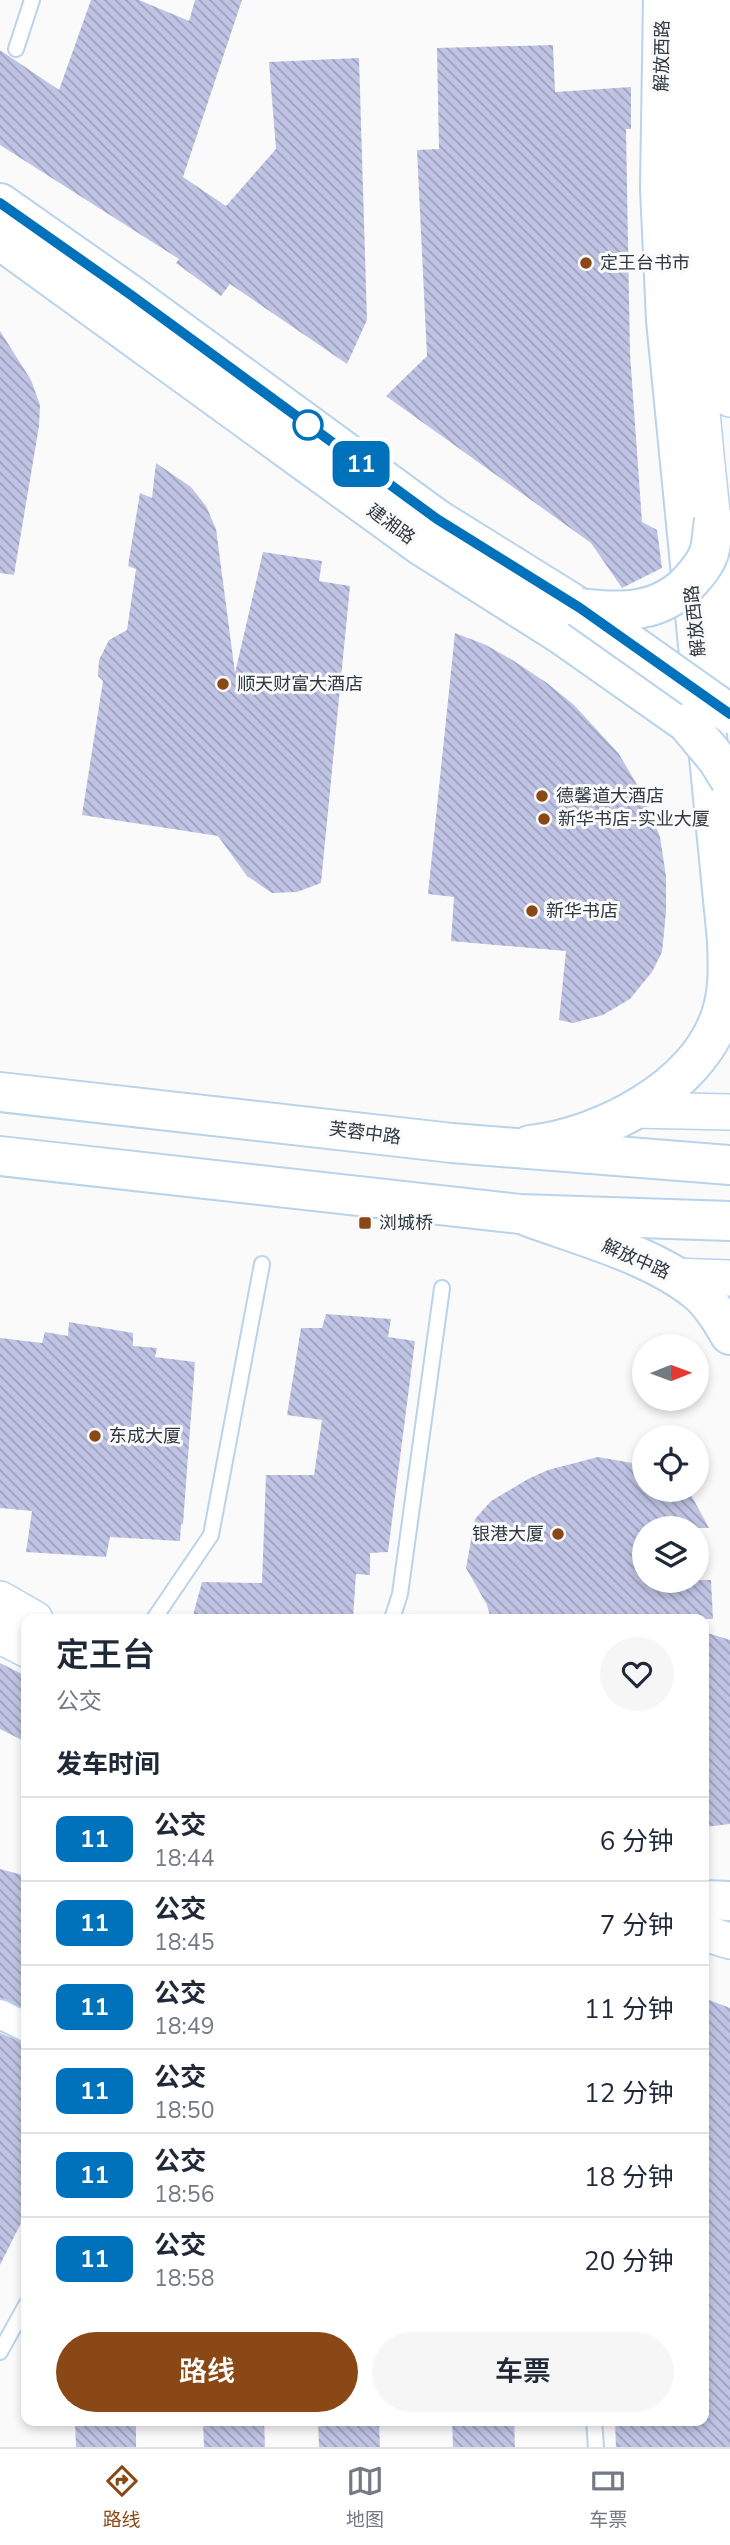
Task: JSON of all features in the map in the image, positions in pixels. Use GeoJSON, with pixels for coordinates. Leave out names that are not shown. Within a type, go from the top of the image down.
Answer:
{"type":"FeatureCollection","features":[{"type":"Feature","properties":{"kind":"main road","name":"解放西路"},"geometry":{"type":"LineString","coordinates":[[504,1148],[548,1143],[595,1130],[663,1091],[689,1069],[708,1043],[726,994],[727,940],[716,815],[666,320],[660,188],[663,0]]}},
{"type":"Feature","properties":{"kind":"main road","name":"建湘路"},"geometry":{"type":"LineString","coordinates":[[0,203],[131,295],[437,519],[580,608],[730,714]]}},
{"type":"Feature","properties":{"kind":"main road","name":"建湘路"},"geometry":{"type":"LineString","coordinates":[[0,240],[420,545],[562,635],[687,723]]}},
{"type":"Feature","properties":{"kind":"main road"},"geometry":{"type":"LineString","coordinates":[[580,608],[630,611],[650,608],[669,599],[684,588],[701,569],[709,552],[713,521]]}},
{"type":"Feature","properties":{"kind":"main road"},"geometry":{"type":"LineString","coordinates":[[687,723],[730,752]]}},
{"type":"Feature","properties":{"kind":"main road"},"geometry":{"type":"LineString","coordinates":[[687,723],[717,758],[730,780]]}},
{"type":"Feature","properties":{"kind":"main road","name":"芙蓉中路"},"geometry":{"type":"LineString","coordinates":[[0,1092],[504,1148],[730,1166]]}},
{"type":"Feature","properties":{"kind":"main road"},"geometry":{"type":"LineString","coordinates":[[0,1156],[520,1214],[730,1221]]}},
{"type":"Feature","properties":{"kind":"main road","name":"解放中路"},"geometry":{"type":"LineString","coordinates":[[520,1214],[618,1249],[673,1276],[699,1292],[730,1335]]}},
{"type":"Feature","properties":{"kind":"main road"},"geometry":{"type":"LineString","coordinates":[[709,1902],[730,1901]]}},
{"type":"Feature","properties":{"kind":"street","name":"解放西路"},"geometry":{"type":"LineString","coordinates":[[695,0],[691,186],[695,306],[713,521],[730,679]]}},
{"type":"Feature","properties":{"kind":"street"},"geometry":{"type":"LineString","coordinates":[[724,0],[720,185],[724,318],[730,398]]}},
{"type":"Feature","properties":{"kind":"street"},"geometry":{"type":"LineString","coordinates":[[633,1110],[730,1112]]}},
{"type":"Feature","properties":{"kind":"street"},"geometry":{"type":"LineString","coordinates":[[673,1276],[730,1278]]}},
{"type":"Feature","properties":{"kind":"street"},"geometry":{"type":"LineString","coordinates":[[0,1599],[26,1614]]}},
{"type":"Feature","properties":{"kind":"street"},"geometry":{"type":"LineString","coordinates":[[0,1636],[21,1646]]}},
{"type":"Feature","properties":{"kind":"street"},"geometry":{"type":"LineString","coordinates":[[709,1904],[730,1912]]}},
{"type":"Feature","properties":{"kind":"street"},"geometry":{"type":"LineString","coordinates":[[709,1935],[730,1941]]}},
{"type":"Feature","properties":{"kind":"street"},"geometry":{"type":"LineString","coordinates":[[0,2014],[21,2024]]}},
{"type":"Feature","properties":{"kind":"lane"},"geometry":{"type":"LineString","coordinates":[[16,48],[32,0]]}},
{"type":"Feature","properties":{"kind":"lane"},"geometry":{"type":"LineString","coordinates":[[158,1614],[211,1535],[262,1264]]}},
{"type":"Feature","properties":{"kind":"lane"},"geometry":{"type":"LineString","coordinates":[[394,1614],[400,1594],[442,1288]]}},
{"type":"Feature","properties":{"kind":"lane"},"geometry":{"type":"LineString","coordinates":[[0,2352],[21,2314]]}},
{"type":"Feature","properties":{"kind":"lane"},"geometry":{"type":"LineString","coordinates":[[594,2426],[596,2447]]}},
{"type":"Feature","properties":{"kind":"building"},"geometry":{"type":"Polygon","coordinates":[[[91,0],[139,0],[189,21],[195,0],[242,0],[183,177],[226,206],[276,149],[269,62],[359,58],[367,320],[347,364],[230,284],[221,296],[176,263],[179,259],[0,145],[0,50],[59,90],[91,0]]]}},
{"type":"Feature","properties":{"kind":"building"},"geometry":{"type":"Polygon","coordinates":[[[553,45],[555,92],[631,87],[631,129],[626,129],[630,354],[642,522],[657,530],[662,568],[622,588],[591,543],[386,396],[427,356],[417,150],[439,149],[437,48],[553,45]]]}},
{"type":"Feature","properties":{"kind":"building"},"geometry":{"type":"Polygon","coordinates":[[[0,331],[31,380],[40,405],[39,426],[14,575],[0,573],[0,331]]]}},
{"type":"Feature","properties":{"kind":"building","name":"顺天财富大酒店"},"geometry":{"type":"Polygon","coordinates":[[[156,463],[191,487],[206,506],[216,529],[235,673],[263,552],[322,561],[319,581],[350,586],[321,883],[297,892],[272,893],[247,876],[218,836],[82,815],[103,681],[98,676],[99,660],[109,640],[127,630],[136,569],[128,566],[140,493],[152,498],[156,463]]]}},
{"type":"Feature","properties":{"kind":"building","name":"新华书店-实业大厦"},"geometry":{"type":"Polygon","coordinates":[[[455,633],[486,645],[514,661],[574,705],[619,754],[646,800],[660,837],[666,876],[662,952],[652,972],[630,999],[603,1015],[573,1023],[559,1020],[566,951],[451,941],[454,897],[428,894],[455,633]]]}},
{"type":"Feature","properties":{"kind":"building"},"geometry":{"type":"Polygon","coordinates":[[[326,1314],[391,1319],[388,1337],[415,1341],[388,1552],[370,1553],[370,1575],[356,1574],[353,1614],[193,1614],[202,1582],[262,1583],[266,1475],[314,1475],[322,1420],[287,1415],[301,1328],[322,1328],[326,1314]]]}},
{"type":"Feature","properties":{"kind":"building","name":"东成大厦"},"geometry":{"type":"Polygon","coordinates":[[[69,1322],[133,1333],[133,1346],[157,1348],[155,1357],[195,1362],[180,1541],[110,1537],[106,1557],[26,1552],[32,1511],[0,1508],[0,1338],[42,1343],[45,1332],[68,1336],[69,1322]]]}},
{"type":"Feature","properties":{"kind":"building","name":"银港大厦"},"geometry":{"type":"Polygon","coordinates":[[[598,1457],[632,1463],[632,1502],[695,1502],[702,1516],[632,1516],[632,1593],[709,1593],[711,1580],[713,1619],[709,1619],[709,1614],[490,1614],[466,1568],[475,1519],[491,1501],[548,1470],[598,1457]]]}},
{"type":"Feature","properties":{"kind":"building"},"geometry":{"type":"Polygon","coordinates":[[[709,1634],[730,1640],[730,1824],[709,1826],[709,1634]]]}},
{"type":"Feature","properties":{"kind":"building"},"geometry":{"type":"Polygon","coordinates":[[[0,1663],[21,1674],[21,1740],[0,1729],[0,1663]]]}},
{"type":"Feature","properties":{"kind":"building"},"geometry":{"type":"Polygon","coordinates":[[[0,1869],[21,1875],[21,2007],[0,1998],[0,1869]]]}},
{"type":"Feature","properties":{"kind":"building"},"geometry":{"type":"Polygon","coordinates":[[[709,2000],[730,2008],[730,2447],[616,2447],[615,2426],[709,2426],[709,2000]]]}},
{"type":"Feature","properties":{"kind":"building"},"geometry":{"type":"Polygon","coordinates":[[[0,2033],[21,2042],[21,2223],[0,2265],[0,2033]]]}},
{"type":"Feature","properties":{"kind":"building"},"geometry":{"type":"Polygon","coordinates":[[[75,2426],[136,2426],[136,2447],[76,2447],[75,2426]]]}},
{"type":"Feature","properties":{"kind":"building"},"geometry":{"type":"Polygon","coordinates":[[[203,2426],[264,2426],[265,2447],[204,2447],[203,2426]]]}},
{"type":"Feature","properties":{"kind":"building"},"geometry":{"type":"Polygon","coordinates":[[[318,2426],[379,2426],[380,2447],[319,2447],[318,2426]]]}},
{"type":"Feature","properties":{"kind":"building"},"geometry":{"type":"Polygon","coordinates":[[[452,2426],[514,2426],[515,2447],[453,2447],[452,2426]]]}},
{"type":"Feature","properties":{"kind":"bus line","name":"11"},"geometry":{"type":"LineString","coordinates":[[0,203],[131,295],[437,519],[580,608],[730,714]]}},
{"type":"Feature","properties":{"kind":"place","name":"定王台书市"},"geometry":{"type":"Point","coordinates":[586,263]}},
{"type":"Feature","properties":{"kind":"place","name":"顺天财富大酒店"},"geometry":{"type":"Point","coordinates":[223,684]}},
{"type":"Feature","properties":{"kind":"place","name":"德馨道大酒店"},"geometry":{"type":"Point","coordinates":[542,796]}},
{"type":"Feature","properties":{"kind":"place","name":"新华书店-实业大厦"},"geometry":{"type":"Point","coordinates":[544,819]}},
{"type":"Feature","properties":{"kind":"place","name":"新华书店"},"geometry":{"type":"Point","coordinates":[532,911]}},
{"type":"Feature","properties":{"kind":"place","name":"浏城桥"},"geometry":{"type":"Point","coordinates":[365,1223]}},
{"type":"Feature","properties":{"kind":"place","name":"东成大厦"},"geometry":{"type":"Point","coordinates":[95,1436]}},
{"type":"Feature","properties":{"kind":"place","name":"银港大厦"},"geometry":{"type":"Point","coordinates":[558,1534]}}]}
